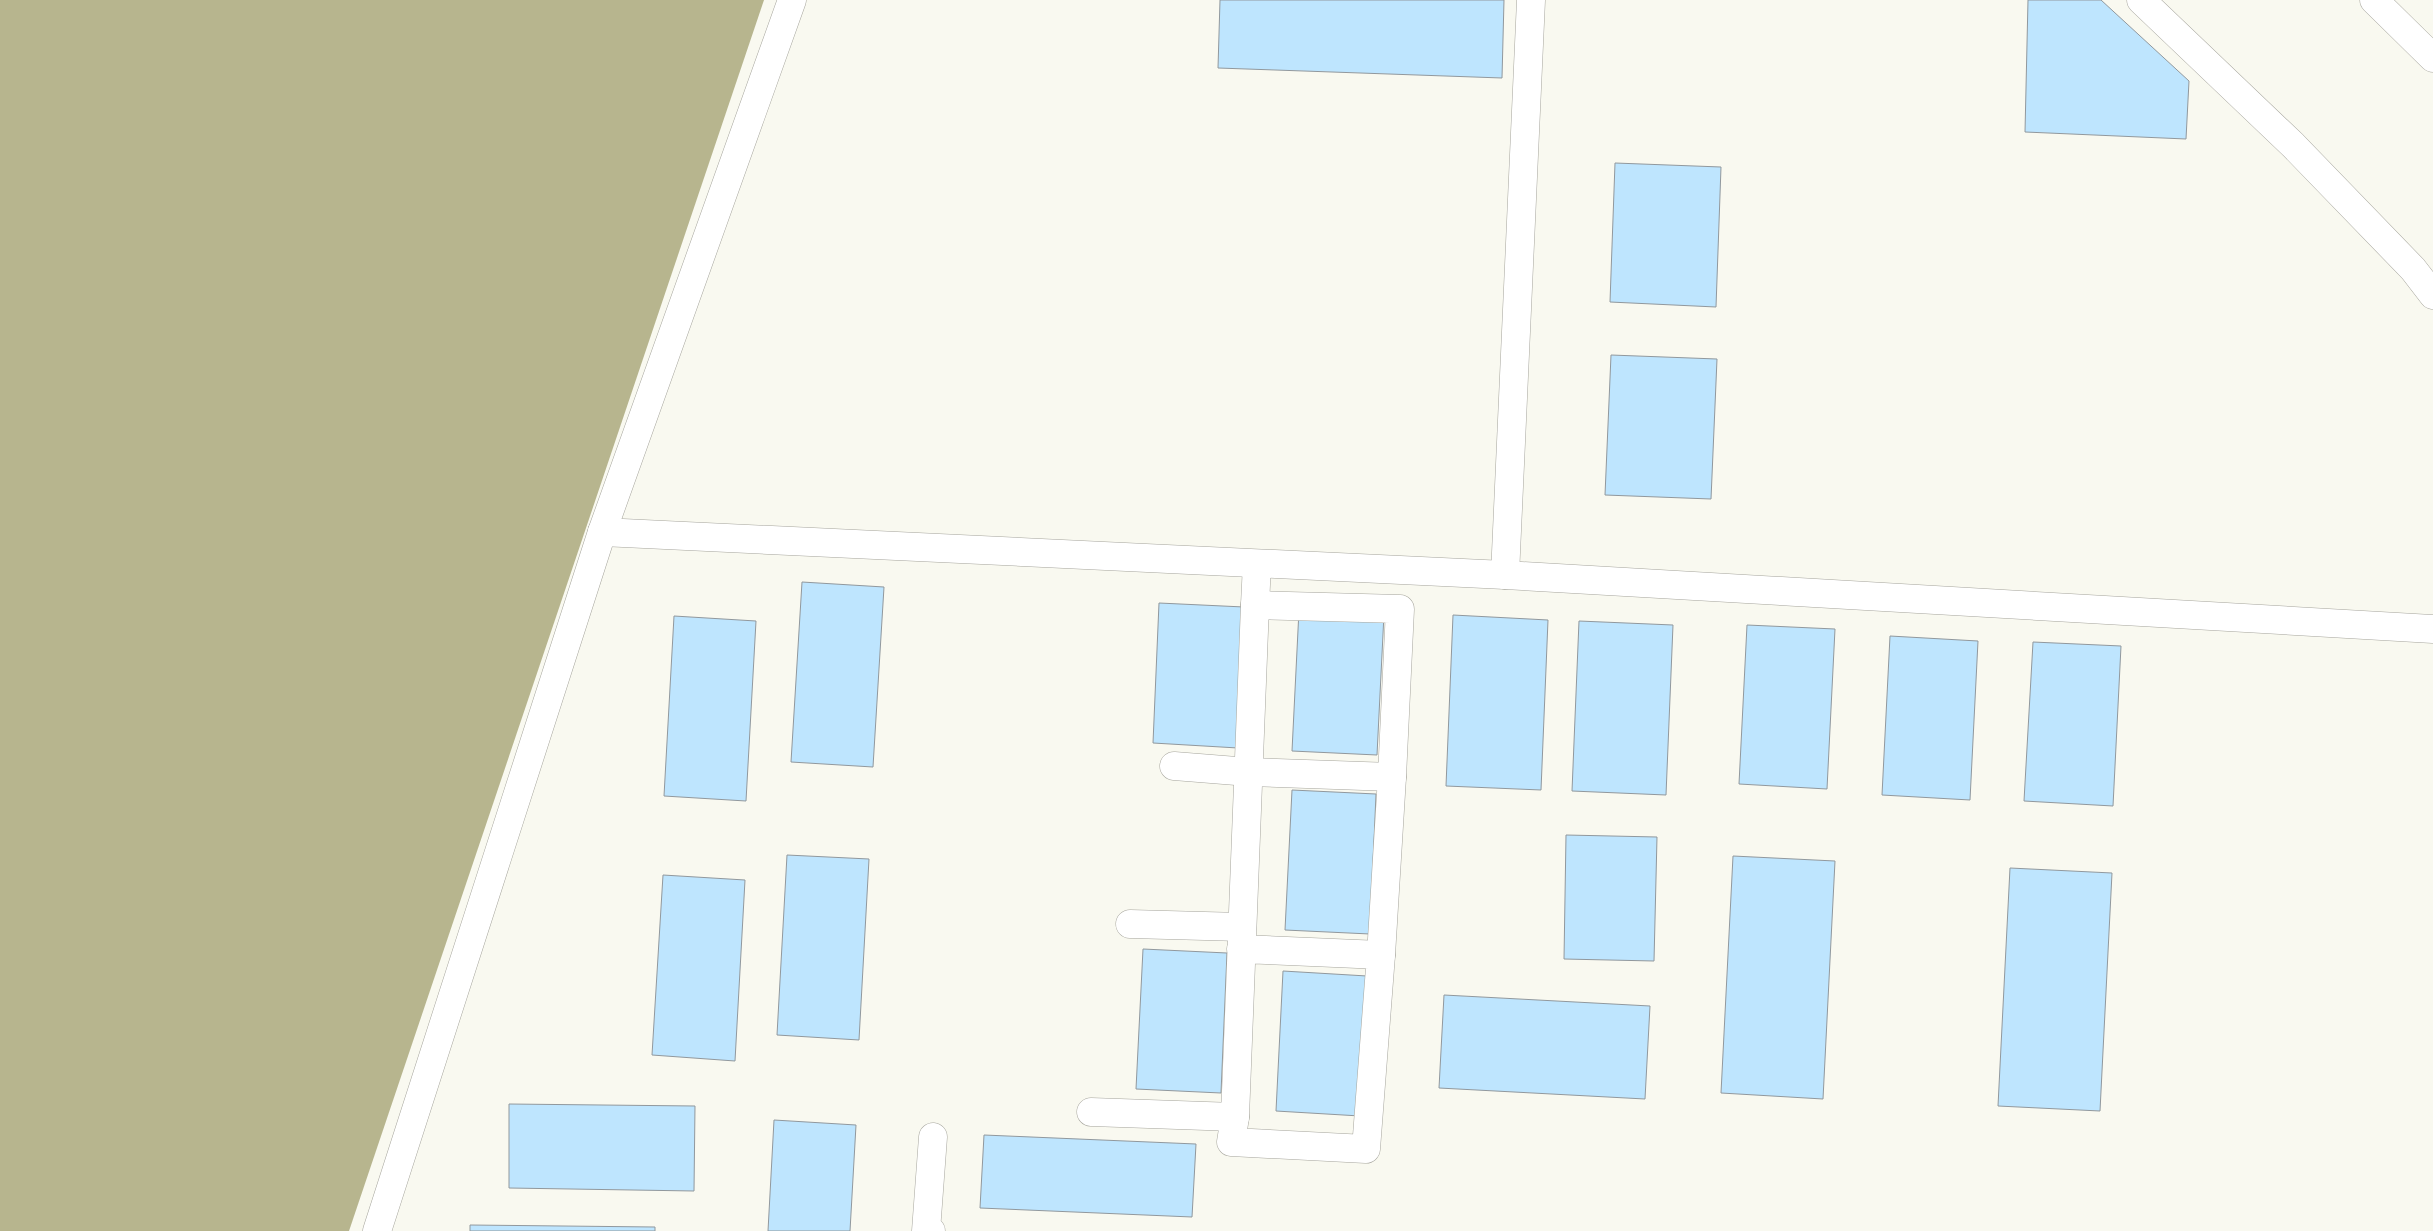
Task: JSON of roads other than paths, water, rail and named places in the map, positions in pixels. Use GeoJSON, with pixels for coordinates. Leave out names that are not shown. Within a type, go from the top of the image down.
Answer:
{"type":"FeatureCollection","features":[{"type":"Feature","properties":{"kind":"street"},"geometry":{"type":"LineString","coordinates":[[377,1231],[602,532],[792,0]]}},
{"type":"Feature","properties":{"kind":"street"},"geometry":{"type":"LineString","coordinates":[[1505,574],[1532,0]]}},
{"type":"Feature","properties":{"kind":"street"},"geometry":{"type":"LineString","coordinates":[[2141,0],[2293,145],[2413,269],[2433,295]]}},
{"type":"Feature","properties":{"kind":"street"},"geometry":{"type":"LineString","coordinates":[[2374,0],[2433,58]]}},
{"type":"Feature","properties":{"kind":"street"},"geometry":{"type":"LineString","coordinates":[[602,532],[1257,564],[1505,574],[2433,629]]}},
{"type":"Feature","properties":{"kind":"street"},"geometry":{"type":"LineString","coordinates":[[1255,605],[1400,609],[1381,955],[1366,1150],[1231,1142],[1235,1117],[1248,772],[1255,605],[1257,564]]}},
{"type":"Feature","properties":{"kind":"street"},"geometry":{"type":"LineString","coordinates":[[1174,766],[1248,772],[1392,776]]}},
{"type":"Feature","properties":{"kind":"street"},"geometry":{"type":"LineString","coordinates":[[1130,924],[1381,955]]}},
{"type":"Feature","properties":{"kind":"street"},"geometry":{"type":"LineString","coordinates":[[1091,1112],[1235,1117]]}},
{"type":"Feature","properties":{"kind":"street"},"geometry":{"type":"LineString","coordinates":[[931,1231],[926,1230],[933,1138]]}}]}
